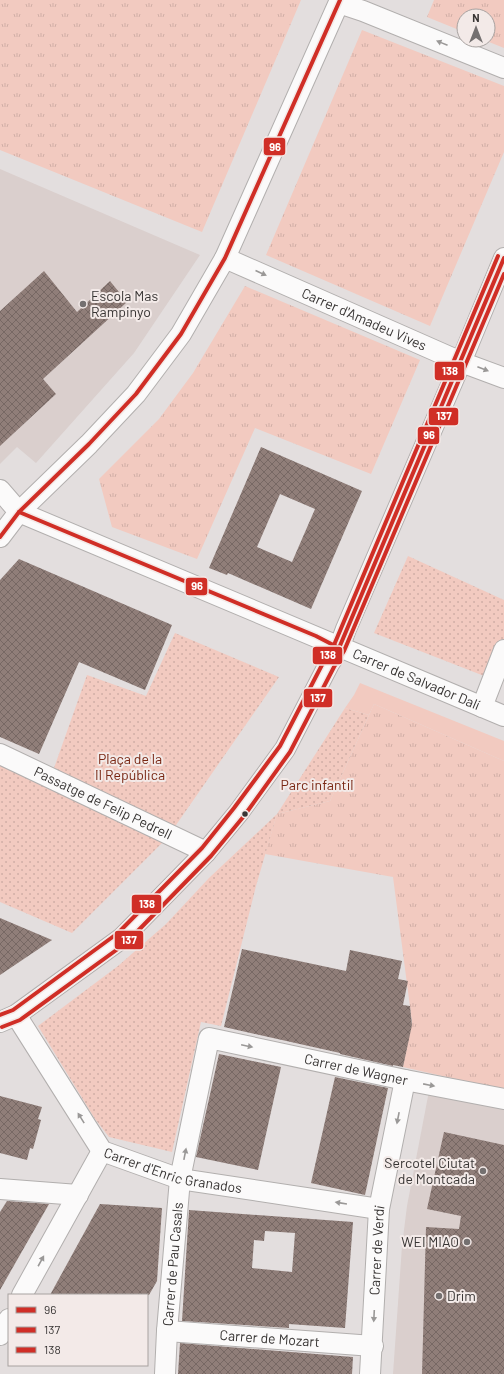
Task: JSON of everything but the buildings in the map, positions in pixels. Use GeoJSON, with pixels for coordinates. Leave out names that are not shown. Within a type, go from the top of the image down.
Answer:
{"type":"FeatureCollection","features":[{"type":"Feature","properties":{"kind":"street"},"geometry":{"type":"LineString","coordinates":[[0,537],[19,512],[89,444],[136,394],[181,334],[225,258],[340,1],[504,68]]}},
{"type":"Feature","properties":{"kind":"street","name":"Carrer d'Amadeu Vives"},"geometry":{"type":"LineString","coordinates":[[225,258],[461,362],[504,378]]}},
{"type":"Feature","properties":{"kind":"street"},"geometry":{"type":"LineString","coordinates":[[8,1018],[122,938],[206,852],[239,812],[286,749],[331,660],[340,648],[346,629],[504,258]]}},
{"type":"Feature","properties":{"kind":"street"},"geometry":{"type":"LineString","coordinates":[[0,490],[19,512]]}},
{"type":"Feature","properties":{"kind":"street","name":"Carrer de Salvador Dalí"},"geometry":{"type":"LineString","coordinates":[[19,512],[504,716]]}},
{"type":"Feature","properties":{"kind":"street"},"geometry":{"type":"LineString","coordinates":[[482,707],[504,650]]}},
{"type":"Feature","properties":{"kind":"street","name":"Passatge de Felip Pedrell"},"geometry":{"type":"LineString","coordinates":[[0,754],[206,852]]}},
{"type":"Feature","properties":{"kind":"street","name":"Carrer d'Enric Granados"},"geometry":{"type":"LineString","coordinates":[[8,1018],[102,1151],[180,1178],[380,1209]]}},
{"type":"Feature","properties":{"kind":"street","name":"Carrer de Wagner"},"geometry":{"type":"LineString","coordinates":[[209,1038],[405,1080],[504,1099]]}},
{"type":"Feature","properties":{"kind":"street","name":"Carrer de Pau Casals"},"geometry":{"type":"LineString","coordinates":[[165,1374],[167,1331],[180,1178],[209,1038]]}},
{"type":"Feature","properties":{"kind":"street","name":"Carrer de Verdi"},"geometry":{"type":"LineString","coordinates":[[370,1374],[373,1346],[380,1209],[405,1080]]}},
{"type":"Feature","properties":{"kind":"street"},"geometry":{"type":"LineString","coordinates":[[23,1294],[102,1151]]}},
{"type":"Feature","properties":{"kind":"street"},"geometry":{"type":"LineString","coordinates":[[0,1189],[78,1195]]}},
{"type":"Feature","properties":{"kind":"street"},"geometry":{"type":"LineString","coordinates":[[0,1335],[8,1321]]}},
{"type":"Feature","properties":{"kind":"street","name":"Carrer de Mozart"},"geometry":{"type":"LineString","coordinates":[[167,1331],[373,1346]]}},
{"type":"Feature","properties":{"kind":"shaded area","name":"Escola Mas Rampinyo"},"geometry":{"type":"Polygon","coordinates":[[[0,169],[200,255],[134,353],[36,463],[17,447],[0,464],[0,169]]]}},
{"type":"Feature","properties":{"kind":"shaded area"},"geometry":{"type":"Polygon","coordinates":[[[429,1091],[504,1108],[504,1374],[393,1374],[402,1246],[407,1206],[429,1091]]]}},
{"type":"Feature","properties":{"kind":"green space"},"geometry":{"type":"Polygon","coordinates":[[[0,0],[301,0],[202,232],[0,150],[0,0]]]}},
{"type":"Feature","properties":{"kind":"green space"},"geometry":{"type":"Polygon","coordinates":[[[434,0],[504,0],[504,48],[496,45],[496,8],[456,8],[456,29],[427,17],[434,0]]]}},
{"type":"Feature","properties":{"kind":"green space"},"geometry":{"type":"Polygon","coordinates":[[[362,30],[504,86],[504,152],[430,326],[266,255],[362,30]]]}},
{"type":"Feature","properties":{"kind":"green space"},"geometry":{"type":"Polygon","coordinates":[[[245,286],[420,360],[371,474],[255,428],[197,559],[112,527],[99,479],[159,419],[193,373],[245,286]]]}},
{"type":"Feature","properties":{"kind":"green space"},"geometry":{"type":"Polygon","coordinates":[[[408,556],[504,600],[504,664],[497,681],[374,633],[408,556]]]}},
{"type":"Feature","properties":{"kind":"green space","name":"Plaça de la II República"},"geometry":{"type":"Polygon","coordinates":[[[175,633],[279,677],[167,838],[72,933],[0,902],[0,744],[54,768],[87,675],[146,696],[175,633]]]}},
{"type":"Feature","properties":{"kind":"green space"},"geometry":{"type":"Polygon","coordinates":[[[360,683],[504,741],[504,761],[374,704],[369,715],[345,708],[360,683]]]}},
{"type":"Feature","properties":{"kind":"green space"},"geometry":{"type":"Polygon","coordinates":[[[374,704],[504,761],[504,1090],[403,1067],[412,1022],[393,877],[265,854],[277,814],[330,801],[374,704]]]}},
{"type":"Feature","properties":{"kind":"green space","name":"Parc infantil"},"geometry":{"type":"Polygon","coordinates":[[[345,708],[369,715],[330,801],[277,814],[345,708]]]}},
{"type":"Feature","properties":{"kind":"green space"},"geometry":{"type":"Polygon","coordinates":[[[277,814],[256,886],[221,1026],[201,1022],[172,1152],[109,1137],[95,1119],[38,1026],[118,966],[166,924],[209,878],[277,814]]]}},
{"type":"Feature","properties":{"kind":"transit line","name":"96"},"geometry":{"type":"LineString","coordinates":[[0,537],[19,512],[89,444],[136,394],[181,334],[225,258],[340,0]]}},
{"type":"Feature","properties":{"kind":"transit line","name":"138"},"geometry":{"type":"LineString","coordinates":[[0,1015],[13,1010],[118,933],[202,848],[280,746],[324,661],[334,645],[498,256]]}},
{"type":"Feature","properties":{"kind":"transit line","name":"96"},"geometry":{"type":"LineString","coordinates":[[19,512],[316,636],[339,648],[504,258]]}},
{"type":"Feature","properties":{"kind":"transit line","name":"137"},"geometry":{"type":"LineString","coordinates":[[2,1027],[20,1020],[126,943],[211,856],[244,816],[290,752],[334,667],[344,651],[504,274]]}},
{"type":"Feature","properties":{"kind":"place","name":"Escola Mas Rampinyo"},"geometry":{"type":"Point","coordinates":[83,304]}},
{"type":"Feature","properties":{"kind":"place","name":"Sercotel Ciutat de Montcada"},"geometry":{"type":"Point","coordinates":[483,1171]}},
{"type":"Feature","properties":{"kind":"place","name":"WEI MIAO"},"geometry":{"type":"Point","coordinates":[467,1242]}},
{"type":"Feature","properties":{"kind":"place","name":"Drim"},"geometry":{"type":"Point","coordinates":[439,1296]}}]}
